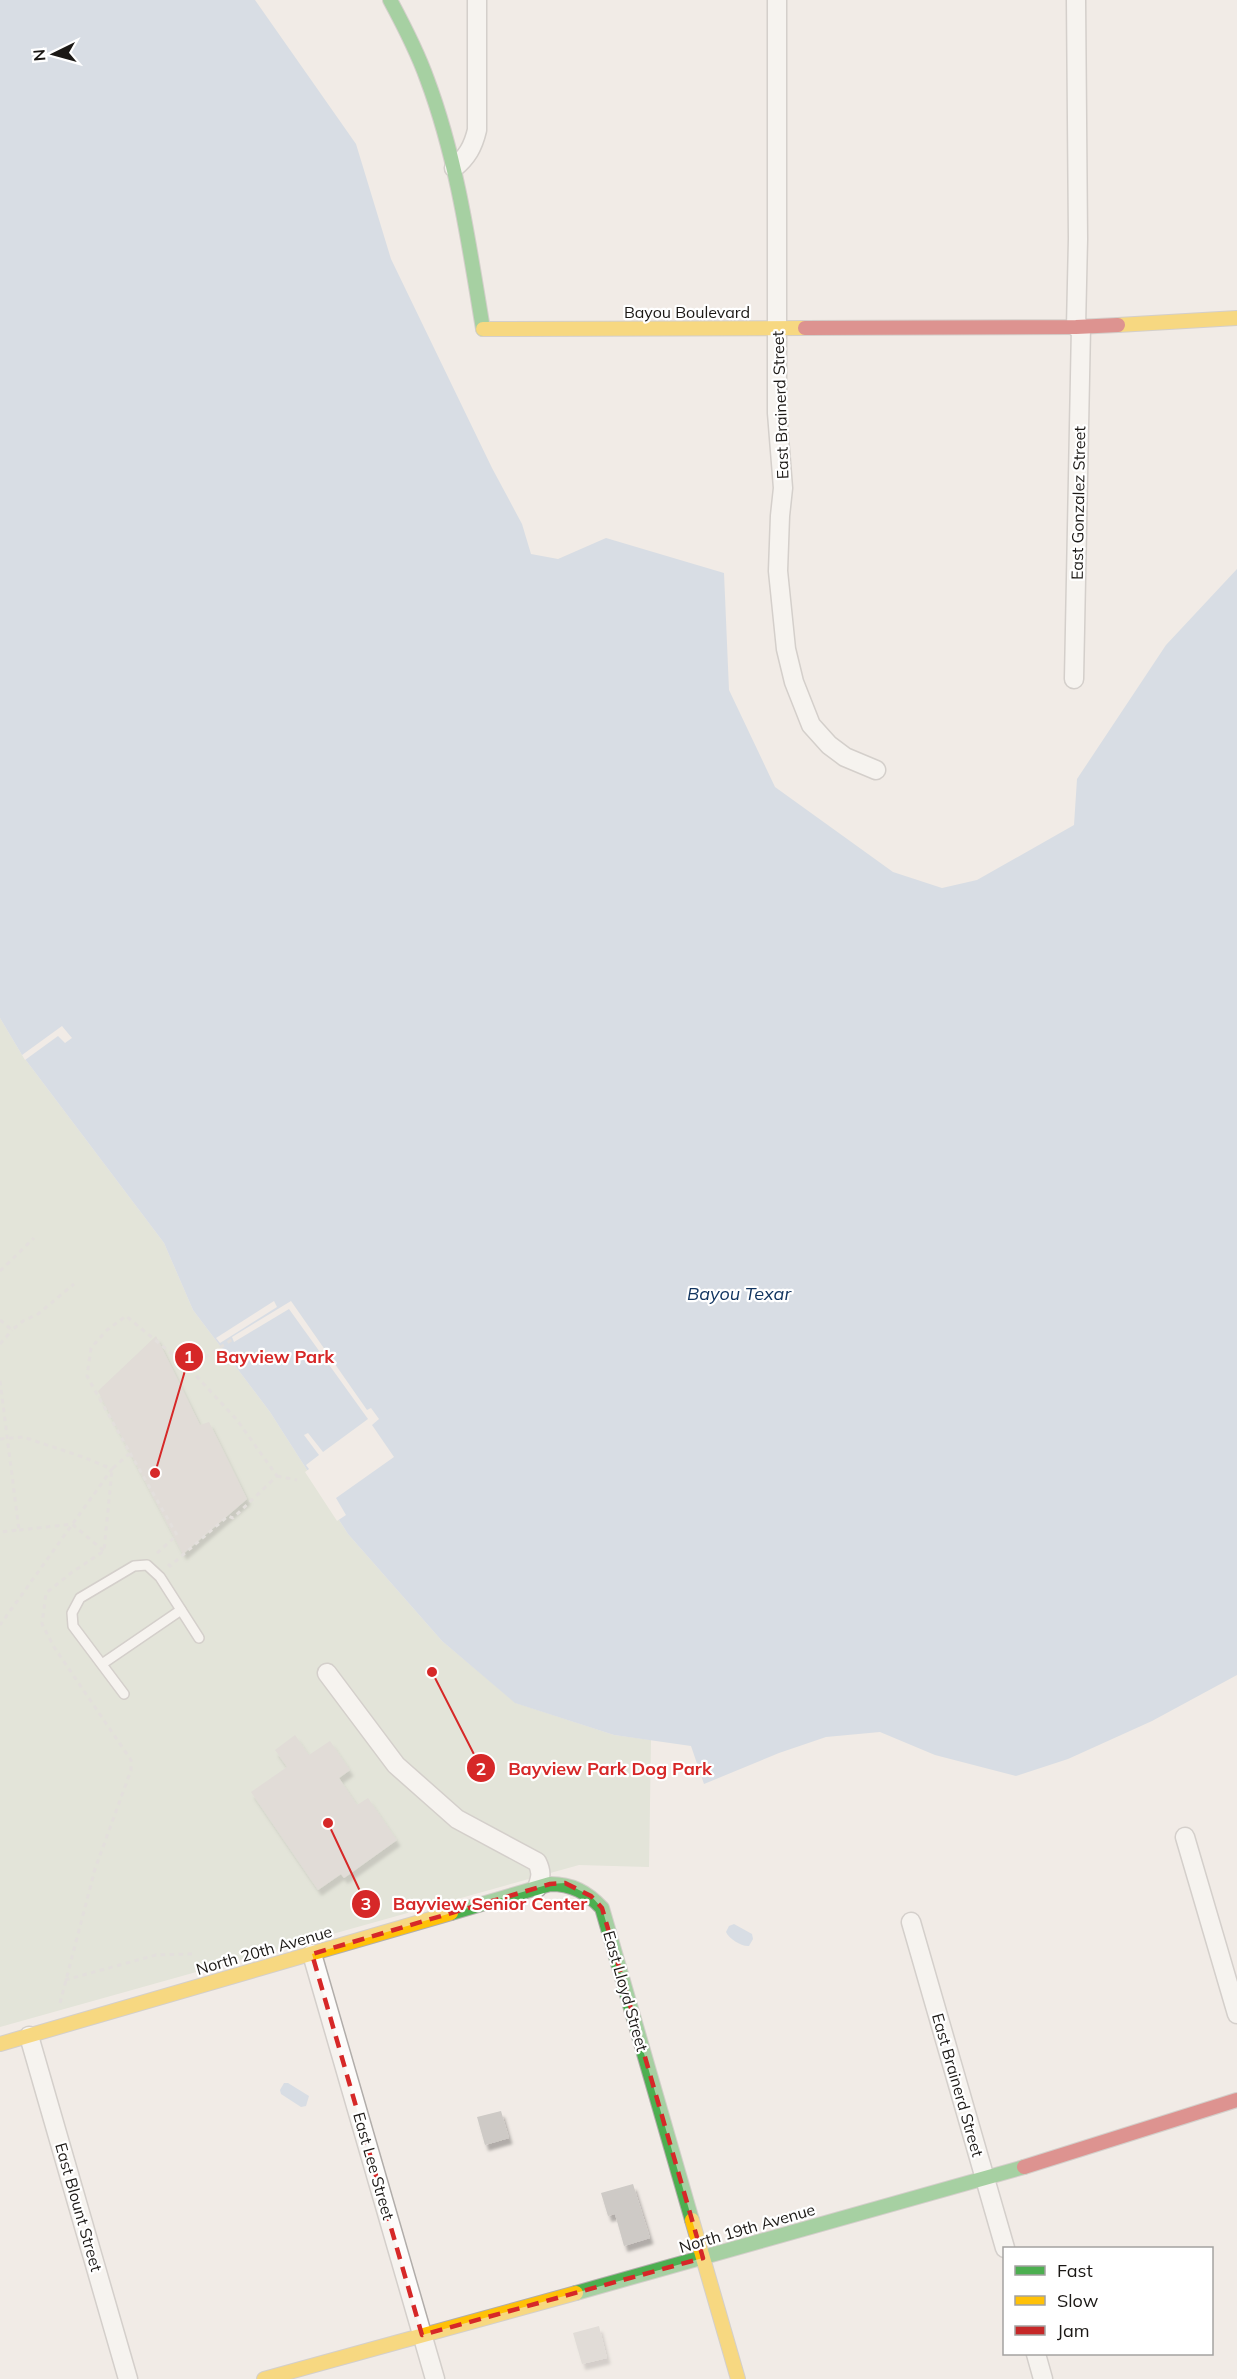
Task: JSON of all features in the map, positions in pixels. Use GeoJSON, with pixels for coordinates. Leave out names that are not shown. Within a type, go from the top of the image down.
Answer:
{"type":"FeatureCollection","features":[{"type":"Feature","properties":{"kind":"street","name":"Bayou Boulevard"},"geometry":{"type":"LineString","coordinates":[[390,0],[425,72],[442,120],[469,238],[483,330],[1079,327],[1237,318]]}},
{"type":"Feature","properties":{"kind":"street"},"geometry":{"type":"LineString","coordinates":[[454,168],[465,159],[473,146],[477,130],[477,0]]}},
{"type":"Feature","properties":{"kind":"street","name":"East Brainerd Street"},"geometry":{"type":"LineString","coordinates":[[777,0],[777,413],[783,488],[778,571],[786,649],[794,682],[811,725],[829,745],[845,757],[876,770]]}},
{"type":"Feature","properties":{"kind":"street","name":"East Gonzalez Street"},"geometry":{"type":"LineString","coordinates":[[1074,679],[1079,327],[1077,0]]}},
{"type":"Feature","properties":{"kind":"street"},"geometry":{"type":"LineString","coordinates":[[327,1673],[396,1765],[457,1819],[537,1862],[541,1869],[541,1878],[537,1888]]}},
{"type":"Feature","properties":{"kind":"street"},"geometry":{"type":"LineString","coordinates":[[1185,1836],[1237,2014]]}},
{"type":"Feature","properties":{"kind":"street","name":"East Lloyd Street"},"geometry":{"type":"LineString","coordinates":[[537,1888],[565,1883],[580,1888],[602,1908],[738,2379]]}},
{"type":"Feature","properties":{"kind":"street","name":"North 20th Avenue"},"geometry":{"type":"LineString","coordinates":[[0,2044],[537,1888]]}},
{"type":"Feature","properties":{"kind":"street","name":"East Brainerd Street"},"geometry":{"type":"LineString","coordinates":[[911,1922],[1005,2247]]}},
{"type":"Feature","properties":{"kind":"street","name":"East Lee Street"},"geometry":{"type":"LineString","coordinates":[[312,1954],[435,2379]]}},
{"type":"Feature","properties":{"kind":"street","name":"East Blount Street"},"geometry":{"type":"LineString","coordinates":[[29,2036],[129,2379]]}},
{"type":"Feature","properties":{"kind":"street","name":"North 19th Avenue"},"geometry":{"type":"LineString","coordinates":[[264,2379],[985,2179],[1237,2100]]}},
{"type":"Feature","properties":{"kind":"street"},"geometry":{"type":"LineString","coordinates":[[1036,2355],[1043,2379]]}},
{"type":"Feature","properties":{"kind":"lane"},"geometry":{"type":"LineString","coordinates":[[124,1694],[73,1626],[72,1613],[80,1598],[134,1566],[147,1565],[160,1577],[199,1638]]}},
{"type":"Feature","properties":{"kind":"lane"},"geometry":{"type":"LineString","coordinates":[[102,1664],[181,1610]]}},
{"type":"Feature","properties":{"kind":"path"},"geometry":{"type":"LineString","coordinates":[[0,1271],[34,1238]]}},
{"type":"Feature","properties":{"kind":"path"},"geometry":{"type":"LineString","coordinates":[[0,1344],[23,1321],[38,1314],[74,1284]]}},
{"type":"Feature","properties":{"kind":"path"},"geometry":{"type":"LineString","coordinates":[[277,1476],[233,1518],[228,1515],[170,1566],[155,1553],[177,1535],[87,1376],[91,1348],[107,1330],[126,1316],[189,1368],[237,1419],[277,1476],[297,1480]]}},
{"type":"Feature","properties":{"kind":"path"},"geometry":{"type":"LineString","coordinates":[[0,1320],[12,1330]]}},
{"type":"Feature","properties":{"kind":"path"},"geometry":{"type":"LineString","coordinates":[[189,1368],[233,1339]]}},
{"type":"Feature","properties":{"kind":"path"},"geometry":{"type":"LineString","coordinates":[[0,1381],[19,1530]]}},
{"type":"Feature","properties":{"kind":"path"},"geometry":{"type":"LineString","coordinates":[[0,1438],[23,1437],[112,1469]]}},
{"type":"Feature","properties":{"kind":"path"},"geometry":{"type":"LineString","coordinates":[[0,1625],[112,1469],[130,1453]]}},
{"type":"Feature","properties":{"kind":"path"},"geometry":{"type":"LineString","coordinates":[[104,1551],[112,1469]]}},
{"type":"Feature","properties":{"kind":"path"},"geometry":{"type":"LineString","coordinates":[[0,1532],[72,1524],[104,1551]]}},
{"type":"Feature","properties":{"kind":"path"},"geometry":{"type":"LineString","coordinates":[[65,2025],[60,2007],[65,1980],[94,1869],[131,1770],[131,1760],[54,1647],[42,1624],[46,1593],[104,1551]]}},
{"type":"Feature","properties":{"kind":"path"},"geometry":{"type":"LineString","coordinates":[[65,1980],[156,1955],[192,1954]]}},
{"type":"Feature","properties":{"kind":"highlighted area"},"geometry":{"type":"Polygon","coordinates":[[[565,1883],[591,1896],[602,1908],[703,2258],[422,2335],[312,1954],[550,1884],[565,1883]]]}},
{"type":"Feature","properties":{"kind":"green space"},"geometry":{"type":"Polygon","coordinates":[[[0,1018],[22,1055],[164,1243],[193,1310],[270,1412],[348,1534],[442,1641],[516,1703],[614,1735],[651,1740],[649,1867],[579,1865],[0,2027],[0,1018]]]}},
{"type":"Feature","properties":{"kind":"water","name":"Bayou Texar"},"geometry":{"type":"Polygon","coordinates":[[[0,0],[255,0],[356,144],[391,259],[492,468],[522,524],[531,554],[558,559],[606,538],[724,573],[729,690],[775,787],[893,872],[942,888],[977,880],[1074,825],[1077,779],[1166,645],[1237,569],[1237,1675],[1152,1721],[1068,1759],[1016,1776],[935,1755],[880,1732],[826,1737],[779,1753],[704,1784],[691,1746],[614,1735],[515,1703],[442,1641],[348,1534],[270,1412],[193,1310],[164,1243],[22,1055],[0,1018],[0,0]]]}},
{"type":"Feature","properties":{"kind":"water"},"geometry":{"type":"Polygon","coordinates":[[[734,1924],[752,1934],[753,1939],[749,1946],[739,1944],[728,1935],[726,1932],[729,1926],[734,1924]]]}},
{"type":"Feature","properties":{"kind":"water"},"geometry":{"type":"Polygon","coordinates":[[[284,2083],[288,2083],[309,2096],[306,2106],[301,2107],[281,2094],[280,2090],[284,2083]]]}},
{"type":"Feature","properties":{"kind":"pier"},"geometry":{"type":"Polygon","coordinates":[[[62,1026],[72,1038],[65,1043],[58,1036],[25,1060],[22,1055],[62,1026]]]}},
{"type":"Feature","properties":{"kind":"pier"},"geometry":{"type":"Polygon","coordinates":[[[274,1301],[277,1307],[220,1343],[216,1338],[274,1301]]]}},
{"type":"Feature","properties":{"kind":"pier"},"geometry":{"type":"Polygon","coordinates":[[[291,1301],[367,1410],[371,1408],[379,1419],[372,1425],[394,1457],[336,1498],[346,1515],[337,1521],[305,1472],[309,1469],[306,1465],[319,1455],[304,1435],[308,1433],[323,1452],[368,1419],[289,1309],[234,1342],[232,1337],[291,1301]]]}},
{"type":"Feature","properties":{"kind":"building"},"geometry":{"type":"Polygon","coordinates":[[[156,1336],[200,1425],[209,1422],[247,1499],[183,1554],[98,1391],[156,1336]]]}},
{"type":"Feature","properties":{"kind":"building"},"geometry":{"type":"Polygon","coordinates":[[[295,1735],[309,1755],[330,1741],[350,1770],[339,1778],[357,1805],[368,1798],[397,1840],[344,1878],[341,1874],[318,1890],[251,1792],[287,1767],[275,1750],[295,1735]]]}},
{"type":"Feature","properties":{"kind":"building"},"geometry":{"type":"Polygon","coordinates":[[[501,2111],[509,2138],[485,2145],[477,2117],[501,2111]]]}},
{"type":"Feature","properties":{"kind":"building"},"geometry":{"type":"Polygon","coordinates":[[[633,2184],[650,2238],[624,2246],[615,2214],[608,2216],[601,2193],[633,2184]]]}},
{"type":"Feature","properties":{"kind":"building"},"geometry":{"type":"Polygon","coordinates":[[[599,2326],[607,2358],[582,2364],[573,2333],[599,2326]]]}},
{"type":"Feature","properties":{"kind":"traffic: fast"},"geometry":{"type":"LineString","coordinates":[[390,0],[423,69],[446,140],[461,202],[483,329]]}},
{"type":"Feature","properties":{"kind":"traffic: fast"},"geometry":{"type":"LineString","coordinates":[[451,1913],[550,1884],[579,1890],[602,1908],[692,2220]]}},
{"type":"Feature","properties":{"kind":"traffic: fast"},"geometry":{"type":"LineString","coordinates":[[576,2293],[1024,2167]]}},
{"type":"Feature","properties":{"kind":"traffic: slow"},"geometry":{"type":"LineString","coordinates":[[1118,325],[1237,318]]}},
{"type":"Feature","properties":{"kind":"traffic: slow"},"geometry":{"type":"LineString","coordinates":[[483,329],[805,328]]}},
{"type":"Feature","properties":{"kind":"traffic: slow"},"geometry":{"type":"LineString","coordinates":[[0,2044],[451,1913]]}},
{"type":"Feature","properties":{"kind":"traffic: slow"},"geometry":{"type":"LineString","coordinates":[[692,2220],[738,2379]]}},
{"type":"Feature","properties":{"kind":"traffic: slow"},"geometry":{"type":"LineString","coordinates":[[264,2379],[576,2293]]}},
{"type":"Feature","properties":{"kind":"traffic: jam"},"geometry":{"type":"LineString","coordinates":[[805,328],[1118,325]]}},
{"type":"Feature","properties":{"kind":"traffic: jam"},"geometry":{"type":"LineString","coordinates":[[1024,2167],[1237,2100]]}},
{"type":"Feature","properties":{"kind":"place","name":"Bayview Park"},"geometry":{"type":"Point","coordinates":[155,1473]}},
{"type":"Feature","properties":{"kind":"place","name":"Bayview Park Dog Park"},"geometry":{"type":"Point","coordinates":[432,1672]}},
{"type":"Feature","properties":{"kind":"place","name":"Bayview Senior Center"},"geometry":{"type":"Point","coordinates":[328,1823]}}]}
